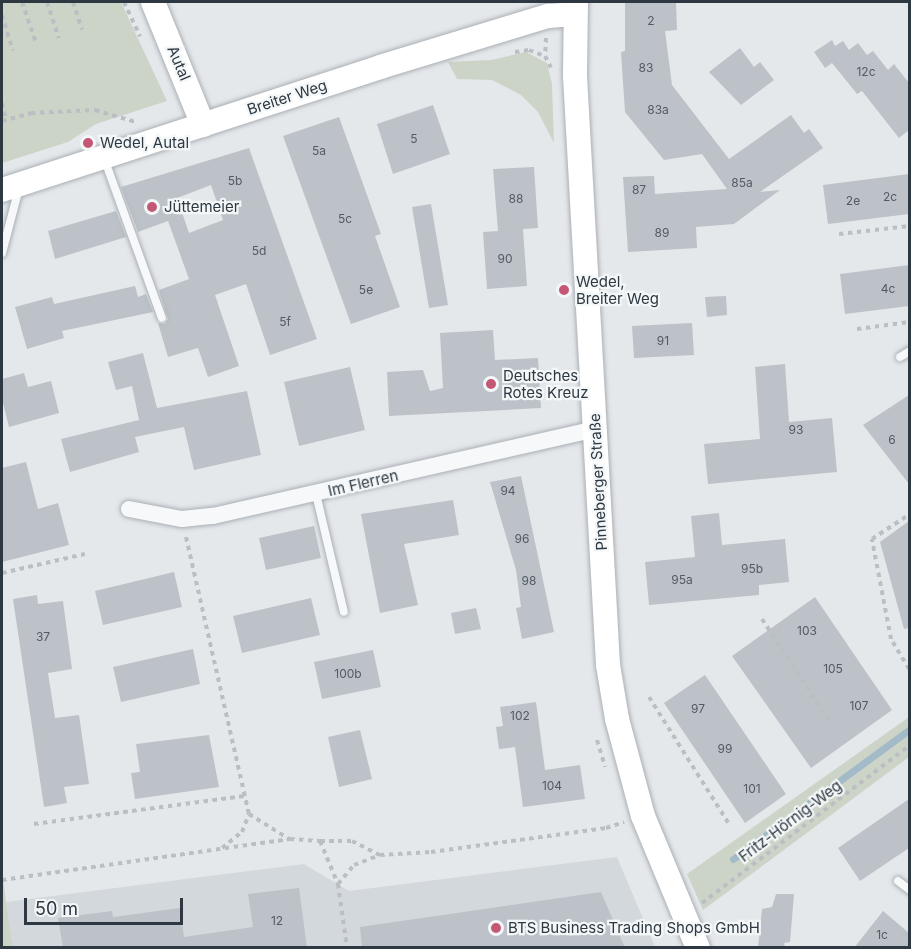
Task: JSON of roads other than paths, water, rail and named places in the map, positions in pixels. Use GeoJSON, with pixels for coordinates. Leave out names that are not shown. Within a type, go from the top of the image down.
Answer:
{"type":"FeatureCollection","features":[{"type":"Feature","properties":{"kind":"main road","name":"Autal"},"geometry":{"type":"LineString","coordinates":[[153,2],[203,125]]}},
{"type":"Feature","properties":{"kind":"main road","name":"Breiter Weg"},"geometry":{"type":"LineString","coordinates":[[11,188],[576,8]]}},
{"type":"Feature","properties":{"kind":"main road","name":"Pinneberger Straße"},"geometry":{"type":"LineString","coordinates":[[576,8],[576,88],[608,665],[617,719],[643,816],[698,948]]}},
{"type":"Feature","properties":{"kind":"street","name":"Im Flerren"},"geometry":{"type":"LineString","coordinates":[[129,509],[182,519],[316,494],[595,429]]}},
{"type":"Feature","properties":{"kind":"lane"},"geometry":{"type":"LineString","coordinates":[[104,158],[162,318]]}},
{"type":"Feature","properties":{"kind":"lane"},"geometry":{"type":"LineString","coordinates":[[2,254],[11,188]]}},
{"type":"Feature","properties":{"kind":"lane"},"geometry":{"type":"LineString","coordinates":[[900,357],[909,351]]}},
{"type":"Feature","properties":{"kind":"lane"},"geometry":{"type":"LineString","coordinates":[[316,494],[344,612]]}},
{"type":"Feature","properties":{"kind":"lane"},"geometry":{"type":"LineString","coordinates":[[898,881],[909,890]]}},
{"type":"Feature","properties":{"kind":"waterway"},"geometry":{"type":"LineString","coordinates":[[733,859],[910,729]]}},
{"type":"Feature","properties":{"kind":"place","name":"Wedel, Autal"},"geometry":{"type":"Point","coordinates":[88,143]}},
{"type":"Feature","properties":{"kind":"place","name":"Jüttemeier"},"geometry":{"type":"Point","coordinates":[152,207]}},
{"type":"Feature","properties":{"kind":"place","name":"Wedel, Breiter Weg"},"geometry":{"type":"Point","coordinates":[564,290]}},
{"type":"Feature","properties":{"kind":"place","name":"Deutsches Rotes Kreuz"},"geometry":{"type":"Point","coordinates":[491,384]}},
{"type":"Feature","properties":{"kind":"place","name":"BTS Business Trading Shops GmbH"},"geometry":{"type":"Point","coordinates":[496,928]}}]}
